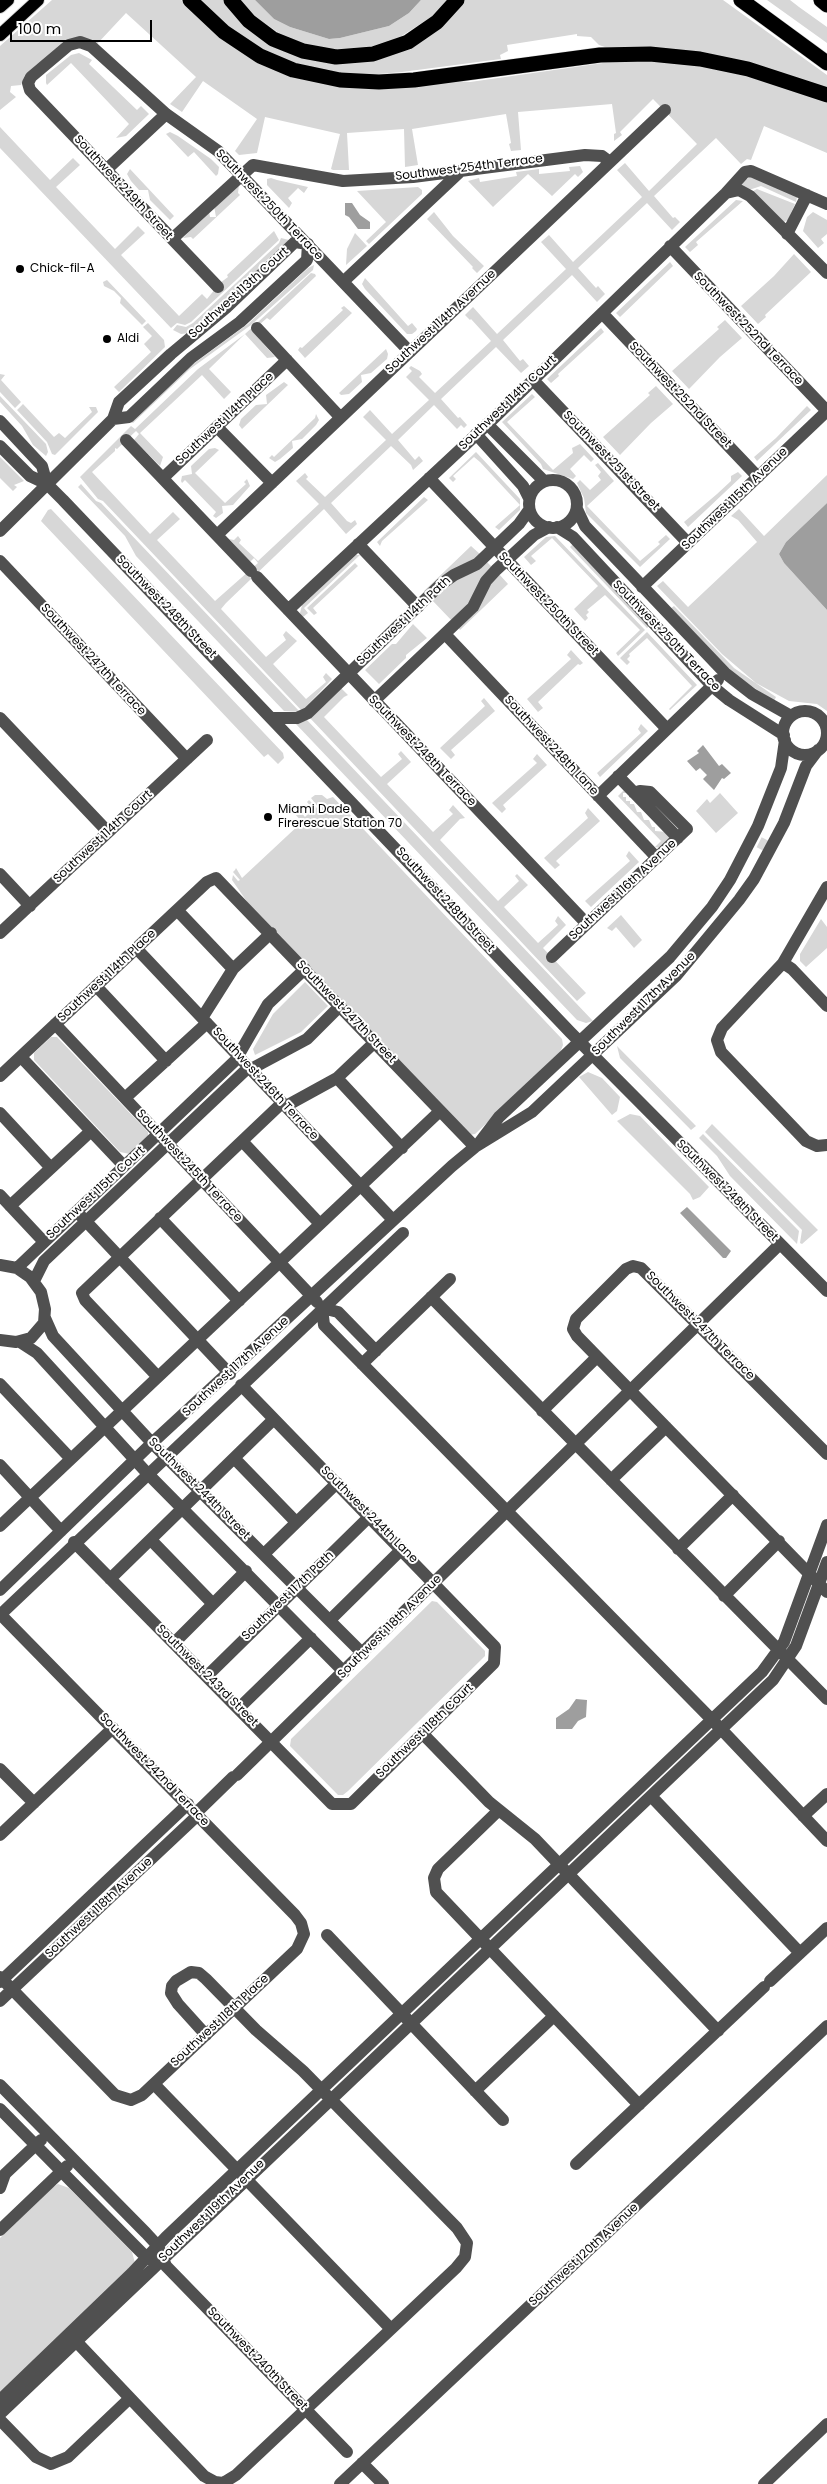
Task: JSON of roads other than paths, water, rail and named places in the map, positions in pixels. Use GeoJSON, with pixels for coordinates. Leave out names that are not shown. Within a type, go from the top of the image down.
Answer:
{"type":"FeatureCollection","features":[{"type":"Feature","properties":{"kind":"highway"},"geometry":{"type":"LineString","coordinates":[[190,0],[224,32],[260,56],[292,70],[340,80],[379,82],[414,80],[600,55],[650,54],[709,60],[748,69],[827,95]]}},
{"type":"Feature","properties":{"kind":"highway"},"geometry":{"type":"LineString","coordinates":[[231,0],[249,21],[273,39],[303,51],[336,57],[373,54],[408,42],[437,22],[457,0]]}},
{"type":"Feature","properties":{"kind":"highway"},"geometry":{"type":"LineString","coordinates":[[741,0],[827,63]]}},
{"type":"Feature","properties":{"kind":"highway"},"geometry":{"type":"LineString","coordinates":[[820,0],[827,5]]}},
{"type":"Feature","properties":{"kind":"main road"},"geometry":{"type":"LineString","coordinates":[[0,7],[8,0]]}},
{"type":"Feature","properties":{"kind":"main road"},"geometry":{"type":"LineString","coordinates":[[0,35],[38,0]]}},
{"type":"Feature","properties":{"kind":"street","name":"Southwest 250th Terrace"},"geometry":{"type":"LineString","coordinates":[[29,87],[30,79],[69,45],[82,43],[96,49],[166,114],[218,151],[242,174],[410,352]]}},
{"type":"Feature","properties":{"kind":"street","name":"Southwest 249th Street"},"geometry":{"type":"LineString","coordinates":[[29,87],[218,287]]}},
{"type":"Feature","properties":{"kind":"street","name":"Southwest 114th Avernue"},"geometry":{"type":"LineString","coordinates":[[217,535],[665,110]]}},
{"type":"Feature","properties":{"kind":"street"},"geometry":{"type":"LineString","coordinates":[[106,170],[166,114]]}},
{"type":"Feature","properties":{"kind":"street","name":"Southwest 254th Terrace"},"geometry":{"type":"LineString","coordinates":[[242,174],[256,164],[343,181],[413,177],[591,154],[602,156],[610,162]]}},
{"type":"Feature","properties":{"kind":"street"},"geometry":{"type":"LineString","coordinates":[[344,281],[462,170]]}},
{"type":"Feature","properties":{"kind":"street","name":"Southwest 114th Court"},"geometry":{"type":"LineString","coordinates":[[288,610],[533,380],[726,193],[736,180],[751,170],[807,194]]}},
{"type":"Feature","properties":{"kind":"street"},"geometry":{"type":"LineString","coordinates":[[172,239],[242,174]]}},
{"type":"Feature","properties":{"kind":"street"},"geometry":{"type":"LineString","coordinates":[[726,193],[739,190],[746,193],[827,273]]}},
{"type":"Feature","properties":{"kind":"street"},"geometry":{"type":"LineString","coordinates":[[787,234],[807,194],[827,204]]}},
{"type":"Feature","properties":{"kind":"street","name":"Southwest 113th Court"},"geometry":{"type":"LineString","coordinates":[[0,531],[65,464],[113,419],[119,402],[295,242],[308,244],[307,260],[246,317],[191,358],[128,417],[113,419]]}},
{"type":"Feature","properties":{"kind":"street","name":"Southwest 252nd Terrace"},"geometry":{"type":"LineString","coordinates":[[670,246],[827,411]]}},
{"type":"Feature","properties":{"kind":"street","name":"Southwest 252nd Street"},"geometry":{"type":"LineString","coordinates":[[602,313],[758,477]]}},
{"type":"Feature","properties":{"kind":"street"},"geometry":{"type":"LineString","coordinates":[[257,328],[340,417]]}},
{"type":"Feature","properties":{"kind":"street","name":"Southwest 114th Place"},"geometry":{"type":"LineString","coordinates":[[163,478],[287,360]]}},
{"type":"Feature","properties":{"kind":"street","name":"Southwest 251st Street"},"geometry":{"type":"LineString","coordinates":[[533,380],[688,543]]}},
{"type":"Feature","properties":{"kind":"street","name":"Southwest 115th Avenue"},"geometry":{"type":"LineString","coordinates":[[642,586],[827,411]]}},
{"type":"Feature","properties":{"kind":"street","name":"Southwest 248th Street"},"geometry":{"type":"LineString","coordinates":[[0,421],[42,466],[47,484]]}},
{"type":"Feature","properties":{"kind":"street"},"geometry":{"type":"LineString","coordinates":[[487,424],[544,481]]}},
{"type":"Feature","properties":{"kind":"street"},"geometry":{"type":"LineString","coordinates":[[217,427],[272,483]]}},
{"type":"Feature","properties":{"kind":"street"},"geometry":{"type":"LineString","coordinates":[[476,434],[523,486],[535,520],[553,528]]}},
{"type":"Feature","properties":{"kind":"street","name":"Southwest 248th Terrace"},"geometry":{"type":"LineString","coordinates":[[126,440],[587,924]]}},
{"type":"Feature","properties":{"kind":"street","name":"Southwest 248th Street"},"geometry":{"type":"LineString","coordinates":[[0,446],[30,476],[47,484],[273,718],[593,1056],[827,1291]]}},
{"type":"Feature","properties":{"kind":"street","name":"Southwest 250th Street"},"geometry":{"type":"LineString","coordinates":[[429,478],[667,729]]}},
{"type":"Feature","properties":{"kind":"street"},"geometry":{"type":"LineString","coordinates":[[374,701],[473,607],[486,582],[507,560],[534,535],[568,522],[577,509],[574,494],[567,484],[556,480],[544,481],[534,488],[529,504]]}},
{"type":"Feature","properties":{"kind":"street","name":"Southwest 114th Path"},"geometry":{"type":"LineString","coordinates":[[273,718],[294,718],[306,714],[451,577],[476,565],[525,518],[529,504]]}},
{"type":"Feature","properties":{"kind":"street","name":"Southwest 250th Terrace"},"geometry":{"type":"LineString","coordinates":[[577,509],[585,526],[725,673],[752,694],[791,716]]}},
{"type":"Feature","properties":{"kind":"street","name":"Southwest 250th Terrace"},"geometry":{"type":"LineString","coordinates":[[553,528],[573,538],[712,686],[784,738]]}},
{"type":"Feature","properties":{"kind":"street"},"geometry":{"type":"LineString","coordinates":[[358,544],[418,607]]}},
{"type":"Feature","properties":{"kind":"street","name":"Southwest 247th Terrace"},"geometry":{"type":"LineString","coordinates":[[0,561],[187,759]]}},
{"type":"Feature","properties":{"kind":"street","name":"Southwest 248th Lane"},"geometry":{"type":"LineString","coordinates":[[445,634],[657,858]]}},
{"type":"Feature","properties":{"kind":"street"},"geometry":{"type":"LineString","coordinates":[[598,796],[725,673]]}},
{"type":"Feature","properties":{"kind":"street"},"geometry":{"type":"LineString","coordinates":[[800,712],[810,712],[822,718],[826,726],[826,740],[822,748],[810,754],[800,754],[790,749],[784,738],[785,725],[791,716],[800,712]]}},
{"type":"Feature","properties":{"kind":"street"},"geometry":{"type":"LineString","coordinates":[[0,718],[108,832]]}},
{"type":"Feature","properties":{"kind":"street","name":"Southwest 117th Avenue"},"geometry":{"type":"LineString","coordinates":[[475,1148],[499,1117],[664,963],[691,935],[722,893],[758,826],[781,768],[784,738]]}},
{"type":"Feature","properties":{"kind":"street","name":"Southwest 114th Court"},"geometry":{"type":"LineString","coordinates":[[0,934],[207,740]]}},
{"type":"Feature","properties":{"kind":"street","name":"Southwest 117th Avenue"},"geometry":{"type":"LineString","coordinates":[[0,1590],[152,1443],[230,1374],[452,1166],[475,1148],[526,1117],[676,976],[739,900],[769,854],[793,801],[806,766],[822,748]]}},
{"type":"Feature","properties":{"kind":"street","name":"Southwest 116th Avenue"},"geometry":{"type":"LineString","coordinates":[[552,957],[687,829],[650,792],[640,791],[634,793],[618,776]]}},
{"type":"Feature","properties":{"kind":"street"},"geometry":{"type":"LineString","coordinates":[[739,900],[745,882],[780,813],[793,801]]}},
{"type":"Feature","properties":{"kind":"street"},"geometry":{"type":"LineString","coordinates":[[758,826],[767,840]]}},
{"type":"Feature","properties":{"kind":"street"},"geometry":{"type":"LineString","coordinates":[[0,874],[30,906]]}},
{"type":"Feature","properties":{"kind":"street","name":"Southwest 114th Place"},"geometry":{"type":"LineString","coordinates":[[0,1076],[207,882],[216,878]]}},
{"type":"Feature","properties":{"kind":"street","name":"Southwest 247th Street"},"geometry":{"type":"LineString","coordinates":[[216,878],[271,933],[475,1148]]}},
{"type":"Feature","properties":{"kind":"street"},"geometry":{"type":"LineString","coordinates":[[824,1145],[808,1143],[721,1052],[717,1040],[722,1028],[783,963],[827,887]]}},
{"type":"Feature","properties":{"kind":"street"},"geometry":{"type":"LineString","coordinates":[[177,910],[233,969]]}},
{"type":"Feature","properties":{"kind":"street"},"geometry":{"type":"LineString","coordinates":[[125,1098],[166,1061],[204,1020],[233,969],[271,933]]}},
{"type":"Feature","properties":{"kind":"street","name":"Southwest 246th Terrace"},"geometry":{"type":"LineString","coordinates":[[136,948],[393,1220]]}},
{"type":"Feature","properties":{"kind":"street"},"geometry":{"type":"LineString","coordinates":[[783,963],[792,969],[827,1006]]}},
{"type":"Feature","properties":{"kind":"street","name":"Southwest 115th Court"},"geometry":{"type":"LineString","coordinates":[[17,1268],[124,1166],[156,1132],[238,1056],[268,1004],[305,969]]}},
{"type":"Feature","properties":{"kind":"street"},"geometry":{"type":"LineString","coordinates":[[96,986],[166,1061]]}},
{"type":"Feature","properties":{"kind":"street","name":"Southwest 115th Court"},"geometry":{"type":"LineString","coordinates":[[34,1280],[44,1261],[250,1068],[307,1040],[340,1006]]}},
{"type":"Feature","properties":{"kind":"street","name":"Southwest 245th Terrace"},"geometry":{"type":"LineString","coordinates":[[55,1024],[322,1308]]}},
{"type":"Feature","properties":{"kind":"street"},"geometry":{"type":"LineString","coordinates":[[158,1377],[82,1297],[84,1289],[284,1104],[336,1078],[375,1042]]}},
{"type":"Feature","properties":{"kind":"street"},"geometry":{"type":"LineString","coordinates":[[21,1057],[124,1166]]}},
{"type":"Feature","properties":{"kind":"street"},"geometry":{"type":"LineString","coordinates":[[336,1078],[402,1148]]}},
{"type":"Feature","properties":{"kind":"street"},"geometry":{"type":"LineString","coordinates":[[0,1526],[440,1111]]}},
{"type":"Feature","properties":{"kind":"street"},"geometry":{"type":"LineString","coordinates":[[0,1113],[51,1168]]}},
{"type":"Feature","properties":{"kind":"street"},"geometry":{"type":"LineString","coordinates":[[10,1206],[91,1131]]}},
{"type":"Feature","properties":{"kind":"street"},"geometry":{"type":"LineString","coordinates":[[242,1141],[320,1224]]}},
{"type":"Feature","properties":{"kind":"street"},"geometry":{"type":"LineString","coordinates":[[0,1195],[44,1242]]}},
{"type":"Feature","properties":{"kind":"street"},"geometry":{"type":"LineString","coordinates":[[77,1211],[230,1374]]}},
{"type":"Feature","properties":{"kind":"street"},"geometry":{"type":"LineString","coordinates":[[160,1218],[239,1301]]}},
{"type":"Feature","properties":{"kind":"street","name":"Southwest 117th Avenue"},"geometry":{"type":"LineString","coordinates":[[0,1614],[403,1233]]}},
{"type":"Feature","properties":{"kind":"street","name":"Southwest 118th Avenue"},"geometry":{"type":"LineString","coordinates":[[1,1980],[272,1742],[780,1244]]}},
{"type":"Feature","properties":{"kind":"street"},"geometry":{"type":"LineString","coordinates":[[0,1265],[17,1268],[34,1280],[44,1297],[42,1326],[34,1335],[20,1342],[0,1340]]}},
{"type":"Feature","properties":{"kind":"street","name":"Southwest 247th Terrace"},"geometry":{"type":"LineString","coordinates":[[597,1357],[576,1336],[573,1328],[578,1316],[624,1271],[634,1266],[646,1271],[827,1454]]}},
{"type":"Feature","properties":{"kind":"street"},"geometry":{"type":"LineString","coordinates":[[362,1364],[450,1279]]}},
{"type":"Feature","properties":{"kind":"street"},"geometry":{"type":"LineString","coordinates":[[431,1297],[827,1699]]}},
{"type":"Feature","properties":{"kind":"street"},"geometry":{"type":"LineString","coordinates":[[376,1351],[338,1312],[322,1308],[324,1325],[717,1724],[827,1841]]}},
{"type":"Feature","properties":{"kind":"street","name":"Southwest 244th Street"},"geometry":{"type":"LineString","coordinates":[[44,1318],[53,1336],[152,1443],[202,1490],[363,1654]]}},
{"type":"Feature","properties":{"kind":"street","name":"Southwest 244th Street"},"geometry":{"type":"LineString","coordinates":[[20,1342],[37,1354],[106,1426],[181,1510],[246,1571],[344,1672]]}},
{"type":"Feature","properties":{"kind":"street"},"geometry":{"type":"LineString","coordinates":[[542,1411],[597,1357],[823,1588]]}},
{"type":"Feature","properties":{"kind":"street"},"geometry":{"type":"LineString","coordinates":[[0,1384],[71,1459]]}},
{"type":"Feature","properties":{"kind":"street","name":"Southwest 244th Lane"},"geometry":{"type":"LineString","coordinates":[[241,1385],[495,1647]]}},
{"type":"Feature","properties":{"kind":"street"},"geometry":{"type":"LineString","coordinates":[[110,1579],[274,1419]]}},
{"type":"Feature","properties":{"kind":"street"},"geometry":{"type":"LineString","coordinates":[[611,1480],[666,1428]]}},
{"type":"Feature","properties":{"kind":"street"},"geometry":{"type":"LineString","coordinates":[[234,1458],[296,1522]]}},
{"type":"Feature","properties":{"kind":"street"},"geometry":{"type":"LineString","coordinates":[[0,1465],[61,1531]]}},
{"type":"Feature","properties":{"kind":"street"},"geometry":{"type":"LineString","coordinates":[[264,1554],[337,1482]]}},
{"type":"Feature","properties":{"kind":"street"},"geometry":{"type":"LineString","coordinates":[[678,1549],[733,1495]]}},
{"type":"Feature","properties":{"kind":"street","name":"Southwest 117th Path"},"geometry":{"type":"LineString","coordinates":[[207,1676],[370,1516]]}},
{"type":"Feature","properties":{"kind":"street"},"geometry":{"type":"LineString","coordinates":[[784,1655],[809,1573],[827,1525]]}},
{"type":"Feature","properties":{"kind":"street"},"geometry":{"type":"LineString","coordinates":[[151,1540],[213,1604]]}},
{"type":"Feature","properties":{"kind":"street"},"geometry":{"type":"LineString","coordinates":[[724,1596],[779,1541]]}},
{"type":"Feature","properties":{"kind":"street","name":"Southwest 243rd Street"},"geometry":{"type":"LineString","coordinates":[[74,1542],[332,1804],[341,1806]]}},
{"type":"Feature","properties":{"kind":"street"},"geometry":{"type":"LineString","coordinates":[[330,1620],[402,1549]]}},
{"type":"Feature","properties":{"kind":"street"},"geometry":{"type":"LineString","coordinates":[[486,1943],[569,1874],[651,1796],[762,1672],[784,1655],[800,1637],[823,1588],[827,1562]]}},
{"type":"Feature","properties":{"kind":"street"},"geometry":{"type":"LineString","coordinates":[[174,1643],[246,1571]]}},
{"type":"Feature","properties":{"kind":"street","name":"Southwest 242nd Terrace"},"geometry":{"type":"LineString","coordinates":[[0,1614],[295,1915],[304,1930]]}},
{"type":"Feature","properties":{"kind":"street"},"geometry":{"type":"LineString","coordinates":[[239,1708],[311,1638]]}},
{"type":"Feature","properties":{"kind":"street","name":"Southwest 118th Court"},"geometry":{"type":"LineString","coordinates":[[341,1806],[350,1804],[495,1662],[495,1647]]}},
{"type":"Feature","properties":{"kind":"street"},"geometry":{"type":"LineString","coordinates":[[407,2018],[486,1943],[560,1864],[717,1724]]}},
{"type":"Feature","properties":{"kind":"street"},"geometry":{"type":"LineString","coordinates":[[2,1829],[34,1803],[113,1728]]}},
{"type":"Feature","properties":{"kind":"street"},"geometry":{"type":"LineString","coordinates":[[422,1734],[499,1810],[527,1832],[560,1864],[718,2031]]}},
{"type":"Feature","properties":{"kind":"street"},"geometry":{"type":"LineString","coordinates":[[0,1769],[34,1803]]}},
{"type":"Feature","properties":{"kind":"street"},"geometry":{"type":"LineString","coordinates":[[803,1816],[827,1794]]}},
{"type":"Feature","properties":{"kind":"street"},"geometry":{"type":"LineString","coordinates":[[651,1796],[800,1953]]}},
{"type":"Feature","properties":{"kind":"street"},"geometry":{"type":"LineString","coordinates":[[499,1810],[442,1864],[434,1878],[438,1895],[639,2105]]}},
{"type":"Feature","properties":{"kind":"street","name":"Southwest 118th Avenue"},"geometry":{"type":"LineString","coordinates":[[0,2001],[194,1811]]}},
{"type":"Feature","properties":{"kind":"street"},"geometry":{"type":"LineString","coordinates":[[576,2164],[827,1928]]}},
{"type":"Feature","properties":{"kind":"street","name":"Southwest 118th Place"},"geometry":{"type":"LineString","coordinates":[[12,1989],[111,2092],[125,2099],[137,2098],[299,1946],[304,1930]]}},
{"type":"Feature","properties":{"kind":"street"},"geometry":{"type":"LineString","coordinates":[[327,1935],[503,2120]]}},
{"type":"Feature","properties":{"kind":"street","name":"Southwest 119th Avenue"},"geometry":{"type":"LineString","coordinates":[[0,2400],[72,2338],[159,2258],[242,2174],[407,2018],[425,2009],[486,1943]]}},
{"type":"Feature","properties":{"kind":"street"},"geometry":{"type":"LineString","coordinates":[[72,2338],[204,2476],[219,2483],[233,2478],[459,2264],[466,2253],[466,2243],[457,2228],[326,2094],[199,1973],[188,1973],[172,1986],[172,1996],[206,2035]]}},
{"type":"Feature","properties":{"kind":"street"},"geometry":{"type":"LineString","coordinates":[[1,1980],[12,1989]]}},
{"type":"Feature","properties":{"kind":"street"},"geometry":{"type":"LineString","coordinates":[[475,2091],[554,2016]]}},
{"type":"Feature","properties":{"kind":"street","name":"Southwest 120th Avenue"},"geometry":{"type":"LineString","coordinates":[[340,2484],[827,2026]]}},
{"type":"Feature","properties":{"kind":"street"},"geometry":{"type":"LineString","coordinates":[[154,2084],[391,2329]]}},
{"type":"Feature","properties":{"kind":"street","name":"Southwest 240th Street"},"geometry":{"type":"LineString","coordinates":[[0,2085],[74,2159],[159,2258],[347,2452]]}},
{"type":"Feature","properties":{"kind":"street","name":"Southwest 240th Street"},"geometry":{"type":"LineString","coordinates":[[0,2109],[62,2171],[159,2258]]}},
{"type":"Feature","properties":{"kind":"street"},"geometry":{"type":"LineString","coordinates":[[0,2188],[5,2174],[49,2133]]}},
{"type":"Feature","properties":{"kind":"street"},"geometry":{"type":"LineString","coordinates":[[1,2227],[74,2159]]}},
{"type":"Feature","properties":{"kind":"street","name":"Southwest 119th Avenue"},"geometry":{"type":"LineString","coordinates":[[0,2414],[72,2338]]}},
{"type":"Feature","properties":{"kind":"street"},"geometry":{"type":"LineString","coordinates":[[0,2420],[41,2462],[51,2464],[63,2460],[130,2398]]}},
{"type":"Feature","properties":{"kind":"street"},"geometry":{"type":"LineString","coordinates":[[764,2484],[827,2424]]}},
{"type":"Feature","properties":{"kind":"street"},"geometry":{"type":"LineString","coordinates":[[362,2463],[383,2484]]}},
{"type":"Feature","properties":{"kind":"tunnel"},"geometry":{"type":"LineString","coordinates":[[762,850],[767,840]]}},
{"type":"Feature","properties":{"kind":"place","name":"Chick-fil-A"},"geometry":{"type":"Point","coordinates":[20,269]}},
{"type":"Feature","properties":{"kind":"place","name":"Aldi"},"geometry":{"type":"Point","coordinates":[107,339]}},
{"type":"Feature","properties":{"kind":"place","name":"Miami Dade Firerescue Station 70"},"geometry":{"type":"Point","coordinates":[268,817]}}]}
